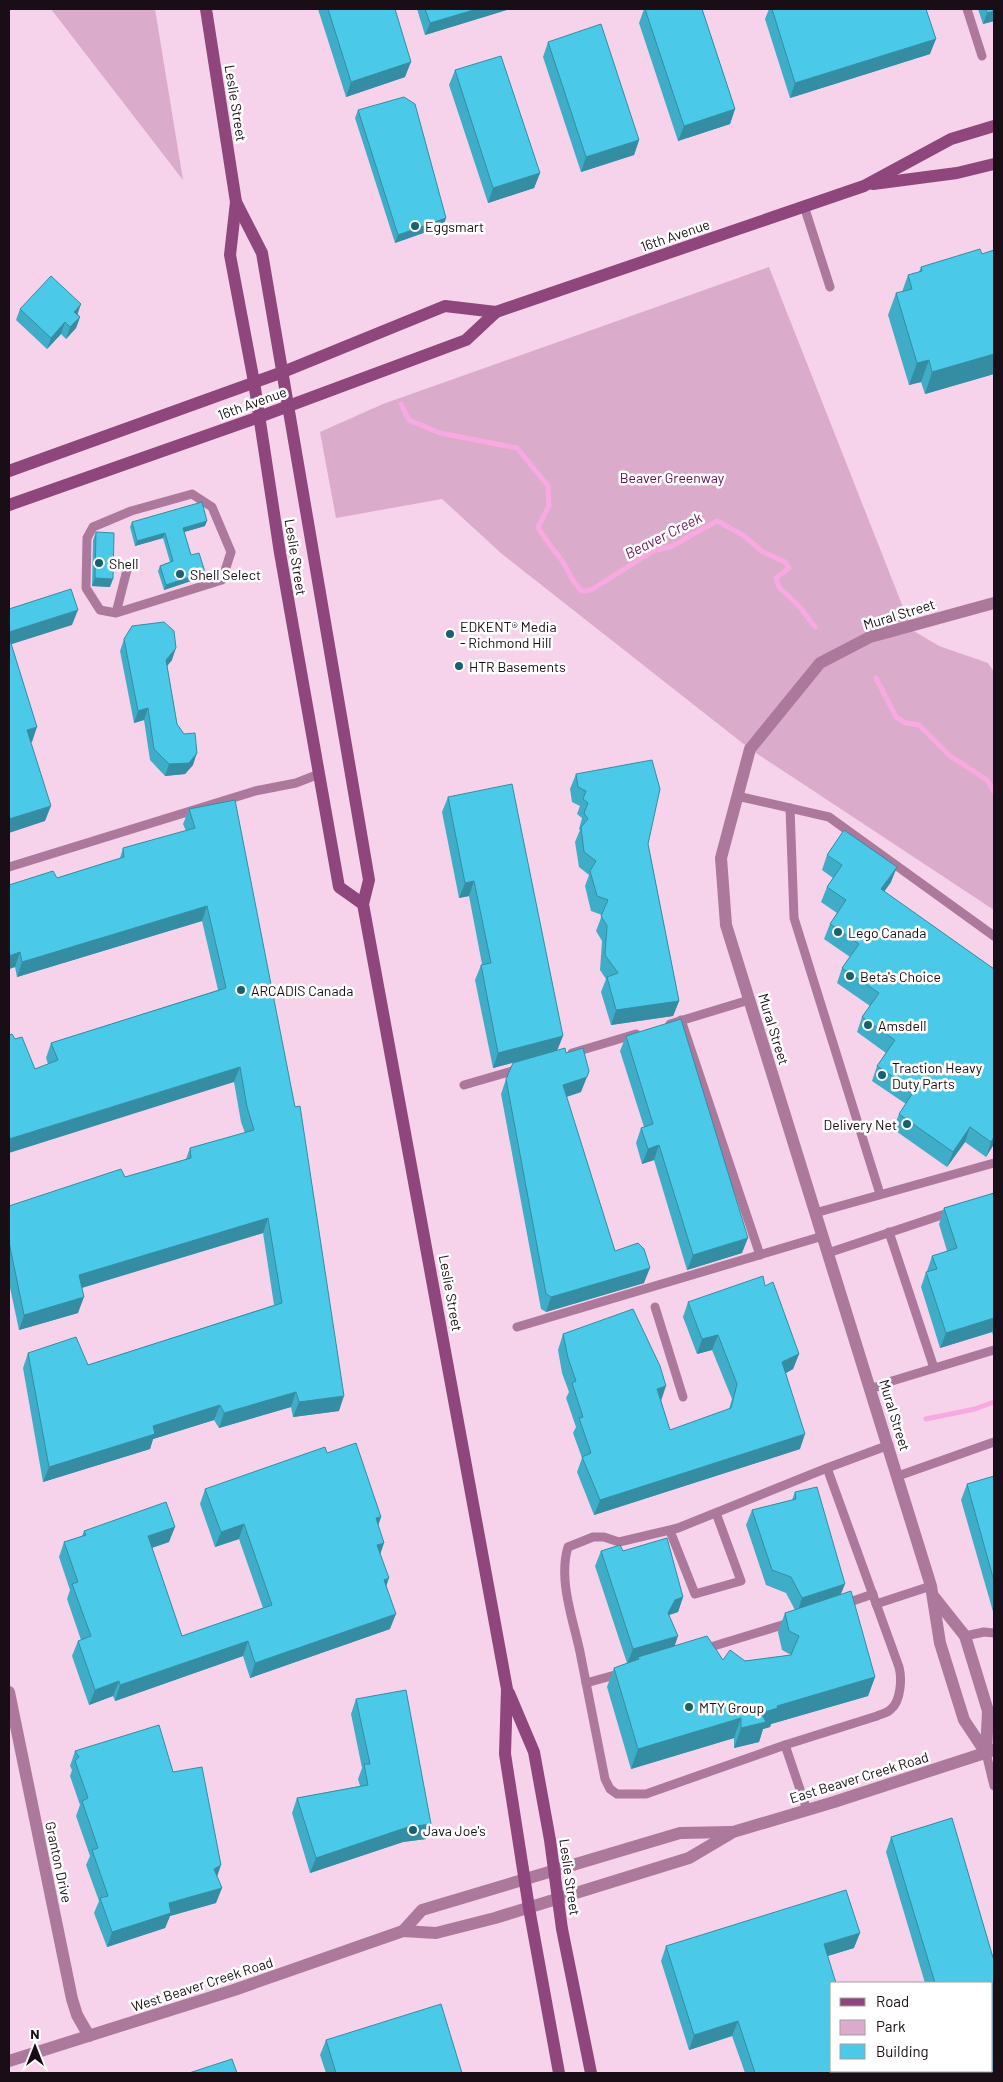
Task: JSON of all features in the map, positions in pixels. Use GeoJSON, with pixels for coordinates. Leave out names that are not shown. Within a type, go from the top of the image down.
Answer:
{"type":"FeatureCollection","features":[{"type":"Feature","properties":{"kind":"main road","name":"Leslie Street"},"geometry":{"type":"LineString","coordinates":[[206,9],[236,202],[230,255],[254,382],[280,553],[339,887],[363,904]]}},
{"type":"Feature","properties":{"kind":"main road","name":"16th Avenue"},"geometry":{"type":"LineString","coordinates":[[9,505],[259,417],[466,340],[496,312],[864,186],[951,139],[994,126]]}},
{"type":"Feature","properties":{"kind":"main road"},"geometry":{"type":"LineString","coordinates":[[978,168],[994,158]]}},
{"type":"Feature","properties":{"kind":"main road","name":"16th Avenue"},"geometry":{"type":"LineString","coordinates":[[864,186],[957,173],[994,164]]}},
{"type":"Feature","properties":{"kind":"main road","name":"Leslie Street"},"geometry":{"type":"LineString","coordinates":[[236,202],[262,254],[289,406],[369,880],[363,904],[507,1689],[505,1754],[528,1908],[559,2073]]}},
{"type":"Feature","properties":{"kind":"main road","name":"16th Avenue"},"geometry":{"type":"LineString","coordinates":[[9,471],[283,372],[445,306],[496,312]]}},
{"type":"Feature","properties":{"kind":"main road","name":"Leslie Street"},"geometry":{"type":"LineString","coordinates":[[507,1689],[534,1752],[562,1930],[591,2073]]}},
{"type":"Feature","properties":{"kind":"street","name":"Mural Street"},"geometry":{"type":"LineString","coordinates":[[990,1751],[964,1720],[940,1643],[932,1591],[889,1445],[726,925],[721,858],[750,749],[820,663],[870,637],[994,603]]}},
{"type":"Feature","properties":{"kind":"street","name":"Mural Street"},"geometry":{"type":"LineString","coordinates":[[932,1591],[965,1636],[988,1711],[990,1751]]}},
{"type":"Feature","properties":{"kind":"street","name":"Granton Drive"},"geometry":{"type":"LineString","coordinates":[[9,1692],[11,1718],[72,1999],[77,2015],[89,2036]]}},
{"type":"Feature","properties":{"kind":"street","name":"East Beaver Creek Road"},"geometry":{"type":"LineString","coordinates":[[528,1908],[689,1858],[733,1832],[990,1751]]}},
{"type":"Feature","properties":{"kind":"street","name":"East Beaver Creek Road"},"geometry":{"type":"LineString","coordinates":[[554,1870],[680,1833],[733,1832]]}},
{"type":"Feature","properties":{"kind":"street","name":"West Beaver Creek Road"},"geometry":{"type":"LineString","coordinates":[[403,1931],[422,1910],[554,1870]]}},
{"type":"Feature","properties":{"kind":"street","name":"West Beaver Creek Road"},"geometry":{"type":"LineString","coordinates":[[9,2061],[234,1990],[403,1931],[436,1933],[528,1908]]}},
{"type":"Feature","properties":{"kind":"lane"},"geometry":{"type":"LineString","coordinates":[[967,9],[982,56]]}},
{"type":"Feature","properties":{"kind":"lane"},"geometry":{"type":"LineString","coordinates":[[804,206],[830,287]]}},
{"type":"Feature","properties":{"kind":"lane"},"geometry":{"type":"LineString","coordinates":[[192,494],[212,507],[231,552],[222,580],[116,613],[100,610],[86,588],[87,538],[93,527],[131,511],[192,494]]}},
{"type":"Feature","properties":{"kind":"lane"},"geometry":{"type":"LineString","coordinates":[[116,613],[128,566]]}},
{"type":"Feature","properties":{"kind":"lane"},"geometry":{"type":"LineString","coordinates":[[9,867],[255,791],[296,783],[319,774]]}},
{"type":"Feature","properties":{"kind":"lane"},"geometry":{"type":"LineString","coordinates":[[738,796],[828,817],[994,936]]}},
{"type":"Feature","properties":{"kind":"lane"},"geometry":{"type":"LineString","coordinates":[[790,808],[794,918],[880,1194]]}},
{"type":"Feature","properties":{"kind":"lane"},"geometry":{"type":"LineString","coordinates":[[664,1026],[749,1000]]}},
{"type":"Feature","properties":{"kind":"lane"},"geometry":{"type":"LineString","coordinates":[[681,1020],[760,1255]]}},
{"type":"Feature","properties":{"kind":"lane"},"geometry":{"type":"LineString","coordinates":[[566,1055],[646,1031]]}},
{"type":"Feature","properties":{"kind":"lane"},"geometry":{"type":"LineString","coordinates":[[464,1086],[529,1066]]}},
{"type":"Feature","properties":{"kind":"lane"},"geometry":{"type":"LineString","coordinates":[[815,1213],[994,1162]]}},
{"type":"Feature","properties":{"kind":"lane"},"geometry":{"type":"LineString","coordinates":[[828,1253],[959,1210]]}},
{"type":"Feature","properties":{"kind":"lane"},"geometry":{"type":"LineString","coordinates":[[889,1232],[934,1368]]}},
{"type":"Feature","properties":{"kind":"lane"},"geometry":{"type":"LineString","coordinates":[[517,1328],[823,1236]]}},
{"type":"Feature","properties":{"kind":"lane"},"geometry":{"type":"LineString","coordinates":[[655,1307],[683,1397]]}},
{"type":"Feature","properties":{"kind":"lane"},"geometry":{"type":"LineString","coordinates":[[871,1389],[994,1350]]}},
{"type":"Feature","properties":{"kind":"lane"},"geometry":{"type":"LineString","coordinates":[[898,1476],[994,1442]]}},
{"type":"Feature","properties":{"kind":"lane"},"geometry":{"type":"LineString","coordinates":[[827,1468],[900,1672],[897,1703],[890,1711],[877,1716],[785,1745],[646,1794],[617,1794],[610,1789],[605,1779],[565,1576],[564,1560],[568,1547],[593,1537],[604,1537],[619,1542],[670,1531],[827,1468],[889,1445]]}},
{"type":"Feature","properties":{"kind":"lane"},"geometry":{"type":"LineString","coordinates":[[670,1531],[694,1594],[741,1581],[716,1513]]}},
{"type":"Feature","properties":{"kind":"lane"},"geometry":{"type":"LineString","coordinates":[[876,1604],[932,1591]]}},
{"type":"Feature","properties":{"kind":"lane"},"geometry":{"type":"LineString","coordinates":[[836,1607],[873,1594]]}},
{"type":"Feature","properties":{"kind":"lane"},"geometry":{"type":"LineString","coordinates":[[696,1651],[800,1619]]}},
{"type":"Feature","properties":{"kind":"lane"},"geometry":{"type":"LineString","coordinates":[[965,1636],[984,1632],[994,1633]]}},
{"type":"Feature","properties":{"kind":"lane"},"geometry":{"type":"LineString","coordinates":[[586,1683],[630,1671]]}},
{"type":"Feature","properties":{"kind":"lane"},"geometry":{"type":"LineString","coordinates":[[785,1745],[807,1810]]}},
{"type":"Feature","properties":{"kind":"lane"},"geometry":{"type":"LineString","coordinates":[[990,1751],[994,1786]]}},
{"type":"Feature","properties":{"kind":"green space"},"geometry":{"type":"Polygon","coordinates":[[[51,9],[155,9],[183,180],[51,9]]]}},
{"type":"Feature","properties":{"kind":"green space","name":"Beaver Greenway"},"geometry":{"type":"Polygon","coordinates":[[[769,267],[912,630],[939,646],[988,663],[994,672],[994,910],[750,749],[502,554],[442,499],[336,518],[320,432],[383,404],[769,267]]]}},
{"type":"Feature","properties":{"kind":"building"},"geometry":{"type":"Polygon","coordinates":[[[328,9],[395,9],[411,62],[351,82],[328,9]]]}},
{"type":"Feature","properties":{"kind":"building"},"geometry":{"type":"Polygon","coordinates":[[[425,9],[477,9],[430,23],[425,9]]]}},
{"type":"Feature","properties":{"kind":"building"},"geometry":{"type":"Polygon","coordinates":[[[645,9],[702,9],[735,109],[684,126],[645,9]]]}},
{"type":"Feature","properties":{"kind":"building"},"geometry":{"type":"Polygon","coordinates":[[[772,9],[926,9],[936,39],[795,83],[772,9]]]}},
{"type":"Feature","properties":{"kind":"building"},"geometry":{"type":"Polygon","coordinates":[[[986,9],[994,9],[994,11],[987,13],[986,9]]]}},
{"type":"Feature","properties":{"kind":"building"},"geometry":{"type":"Polygon","coordinates":[[[601,24],[639,140],[586,157],[548,42],[601,24]]]}},
{"type":"Feature","properties":{"kind":"building"},"geometry":{"type":"Polygon","coordinates":[[[501,56],[540,173],[493,188],[455,70],[501,56]]]}},
{"type":"Feature","properties":{"kind":"building"},"geometry":{"type":"Polygon","coordinates":[[[404,97],[415,104],[446,218],[398,235],[358,110],[404,97]]]}},
{"type":"Feature","properties":{"kind":"building"},"geometry":{"type":"Polygon","coordinates":[[[980,249],[982,254],[994,250],[994,354],[932,372],[929,360],[917,363],[896,293],[912,289],[908,275],[922,271],[921,267],[980,249]]]}},
{"type":"Feature","properties":{"kind":"building"},"geometry":{"type":"Polygon","coordinates":[[[51,276],[81,304],[74,312],[80,317],[70,327],[65,322],[51,338],[20,309],[51,276]]]}},
{"type":"Feature","properties":{"kind":"building"},"geometry":{"type":"Polygon","coordinates":[[[202,502],[207,521],[183,528],[191,555],[199,553],[205,572],[166,585],[160,566],[173,561],[165,533],[137,541],[132,522],[202,502]]]}},
{"type":"Feature","properties":{"kind":"building"},"geometry":{"type":"Polygon","coordinates":[[[96,532],[114,533],[113,579],[95,578],[96,532]]]}},
{"type":"Feature","properties":{"kind":"building"},"geometry":{"type":"Polygon","coordinates":[[[71,589],[78,610],[9,632],[9,609],[71,589]]]}},
{"type":"Feature","properties":{"kind":"building"},"geometry":{"type":"Polygon","coordinates":[[[164,622],[174,631],[176,648],[166,660],[177,724],[184,734],[195,733],[197,753],[189,763],[169,764],[154,749],[148,708],[138,711],[124,639],[132,626],[164,622]]]}},
{"type":"Feature","properties":{"kind":"building"},"geometry":{"type":"Polygon","coordinates":[[[9,637],[37,727],[27,730],[51,806],[9,819],[9,637]]]}},
{"type":"Feature","properties":{"kind":"building"},"geometry":{"type":"Polygon","coordinates":[[[652,760],[660,789],[648,844],[679,1001],[616,1010],[607,977],[618,973],[605,955],[607,926],[601,916],[608,900],[597,896],[590,871],[596,861],[584,852],[581,827],[588,819],[584,813],[588,803],[583,799],[586,791],[578,787],[576,774],[652,760]]]}},
{"type":"Feature","properties":{"kind":"building"},"geometry":{"type":"Polygon","coordinates":[[[512,784],[563,1036],[498,1053],[481,965],[491,963],[474,881],[465,883],[448,797],[512,784]]]}},
{"type":"Feature","properties":{"kind":"building"},"geometry":{"type":"Polygon","coordinates":[[[235,800],[295,1107],[300,1106],[344,1396],[299,1402],[296,1392],[224,1413],[220,1405],[153,1426],[155,1434],[49,1467],[28,1353],[76,1337],[88,1365],[282,1303],[268,1218],[79,1275],[84,1297],[24,1315],[9,1242],[9,1206],[121,1169],[125,1177],[191,1158],[190,1148],[254,1130],[247,1107],[240,1067],[9,1139],[9,1035],[12,1034],[15,1039],[22,1037],[35,1069],[58,1060],[51,1043],[226,988],[207,906],[22,962],[20,952],[9,956],[9,885],[53,871],[57,878],[124,857],[123,848],[195,828],[189,809],[235,800]]]}},
{"type":"Feature","properties":{"kind":"building"},"geometry":{"type":"Polygon","coordinates":[[[844,830],[897,867],[881,889],[994,969],[994,1137],[991,1142],[970,1127],[953,1152],[899,1114],[914,1091],[877,1066],[895,1040],[862,1017],[879,993],[842,968],[859,944],[830,924],[846,900],[827,887],[842,865],[827,855],[844,830]]]}},
{"type":"Feature","properties":{"kind":"building"},"geometry":{"type":"Polygon","coordinates":[[[681,1019],[748,1238],[693,1255],[659,1145],[648,1149],[641,1128],[653,1124],[626,1036],[681,1019]]]}},
{"type":"Feature","properties":{"kind":"building"},"geometry":{"type":"Polygon","coordinates":[[[565,1048],[566,1053],[583,1048],[589,1071],[587,1077],[563,1085],[615,1251],[638,1243],[644,1249],[650,1268],[551,1297],[546,1294],[506,1079],[513,1063],[565,1048]]]}},
{"type":"Feature","properties":{"kind":"building"},"geometry":{"type":"Polygon","coordinates":[[[994,1193],[994,1318],[946,1333],[926,1272],[937,1269],[932,1256],[957,1248],[944,1208],[994,1193]]]}},
{"type":"Feature","properties":{"kind":"building"},"geometry":{"type":"Polygon","coordinates":[[[763,1276],[765,1286],[773,1282],[799,1354],[782,1362],[805,1434],[600,1500],[582,1457],[591,1453],[579,1418],[583,1417],[572,1383],[576,1381],[568,1358],[563,1334],[633,1309],[660,1366],[666,1386],[657,1389],[670,1430],[731,1408],[737,1384],[718,1335],[702,1339],[688,1302],[763,1276]]]}},
{"type":"Feature","properties":{"kind":"building"},"geometry":{"type":"Polygon","coordinates":[[[356,1443],[381,1517],[376,1518],[384,1543],[377,1545],[389,1578],[384,1580],[396,1614],[255,1663],[248,1641],[120,1685],[119,1681],[95,1690],[78,1641],[91,1636],[72,1584],[78,1582],[64,1542],[86,1535],[84,1531],[166,1502],[175,1527],[148,1536],[182,1636],[272,1605],[244,1524],[221,1532],[205,1489],[325,1447],[327,1453],[356,1443]]]}},
{"type":"Feature","properties":{"kind":"building"},"geometry":{"type":"Polygon","coordinates":[[[994,1476],[994,1581],[967,1484],[994,1476]]]}},
{"type":"Feature","properties":{"kind":"building"},"geometry":{"type":"Polygon","coordinates":[[[817,1487],[845,1584],[802,1598],[791,1577],[772,1570],[752,1510],[796,1499],[795,1492],[817,1487]]]}},
{"type":"Feature","properties":{"kind":"building"},"geometry":{"type":"Polygon","coordinates":[[[667,1538],[683,1597],[675,1600],[668,1613],[678,1636],[633,1649],[601,1551],[620,1545],[623,1551],[667,1538]]]}},
{"type":"Feature","properties":{"kind":"building"},"geometry":{"type":"Polygon","coordinates":[[[851,1591],[875,1677],[777,1706],[778,1708],[761,1713],[766,1722],[741,1728],[741,1718],[638,1749],[614,1668],[639,1659],[638,1657],[707,1636],[723,1660],[730,1650],[745,1661],[791,1655],[799,1636],[789,1631],[785,1613],[851,1591]]]}},
{"type":"Feature","properties":{"kind":"building"},"geometry":{"type":"Polygon","coordinates":[[[406,1690],[431,1824],[408,1827],[316,1858],[297,1798],[368,1785],[364,1764],[370,1764],[356,1699],[406,1690]]]}},
{"type":"Feature","properties":{"kind":"building"},"geometry":{"type":"Polygon","coordinates":[[[159,1725],[173,1772],[202,1767],[221,1865],[214,1869],[222,1888],[169,1903],[171,1913],[112,1932],[100,1898],[108,1896],[92,1850],[98,1848],[82,1801],[88,1798],[75,1761],[79,1757],[75,1751],[159,1725]]]}},
{"type":"Feature","properties":{"kind":"building"},"geometry":{"type":"Polygon","coordinates":[[[952,1818],[994,1961],[994,2073],[961,2073],[993,2072],[993,1982],[935,1982],[891,1837],[952,1818]]]}},
{"type":"Feature","properties":{"kind":"building"},"geometry":{"type":"Polygon","coordinates":[[[846,1890],[860,1933],[824,1944],[836,1982],[830,1982],[830,2072],[864,2073],[755,2073],[738,2021],[694,2035],[666,1946],[846,1890]]]}},
{"type":"Feature","properties":{"kind":"building"},"geometry":{"type":"Polygon","coordinates":[[[441,2004],[462,2073],[336,2073],[326,2040],[441,2004]]]}},
{"type":"Feature","properties":{"kind":"building"},"geometry":{"type":"Polygon","coordinates":[[[232,2059],[237,2073],[189,2073],[232,2059]]]}},
{"type":"Feature","properties":{"kind":"waterway","name":"Beaver Creek"},"geometry":{"type":"LineString","coordinates":[[401,404],[409,420],[440,433],[517,448],[548,486],[549,506],[538,527],[563,562],[571,578],[582,591],[591,590],[653,551],[672,546],[717,521],[743,535],[763,552],[785,562],[789,568],[776,578],[779,587],[799,606],[815,627]]}},
{"type":"Feature","properties":{"kind":"waterway","name":"Beaver Creek"},"geometry":{"type":"LineString","coordinates":[[876,678],[896,717],[906,723],[919,725],[950,756],[987,780],[994,792]]}},
{"type":"Feature","properties":{"kind":"waterway"},"geometry":{"type":"LineString","coordinates":[[926,1419],[975,1409],[994,1402]]}},
{"type":"Feature","properties":{"kind":"place","name":"Eggsmart"},"geometry":{"type":"Point","coordinates":[415,226]}},
{"type":"Feature","properties":{"kind":"place","name":"Shell"},"geometry":{"type":"Point","coordinates":[99,563]}},
{"type":"Feature","properties":{"kind":"place","name":"Shell Select"},"geometry":{"type":"Point","coordinates":[180,574]}},
{"type":"Feature","properties":{"kind":"place","name":"EDKENT® Media - Richmond Hill"},"geometry":{"type":"Point","coordinates":[450,634]}},
{"type":"Feature","properties":{"kind":"place","name":"HTR Basements"},"geometry":{"type":"Point","coordinates":[459,666]}},
{"type":"Feature","properties":{"kind":"place","name":"Lego Canada"},"geometry":{"type":"Point","coordinates":[838,932]}},
{"type":"Feature","properties":{"kind":"place","name":"Beta's Choice"},"geometry":{"type":"Point","coordinates":[850,976]}},
{"type":"Feature","properties":{"kind":"place","name":"ARCADIS Canada"},"geometry":{"type":"Point","coordinates":[241,990]}},
{"type":"Feature","properties":{"kind":"place","name":"Amsdell"},"geometry":{"type":"Point","coordinates":[868,1025]}},
{"type":"Feature","properties":{"kind":"place","name":"Traction Heavy Duty Parts"},"geometry":{"type":"Point","coordinates":[882,1075]}},
{"type":"Feature","properties":{"kind":"place","name":"Delivery Net"},"geometry":{"type":"Point","coordinates":[907,1124]}},
{"type":"Feature","properties":{"kind":"place","name":"MTY Group"},"geometry":{"type":"Point","coordinates":[689,1707]}},
{"type":"Feature","properties":{"kind":"place","name":"Java Joe's"},"geometry":{"type":"Point","coordinates":[413,1830]}}]}
